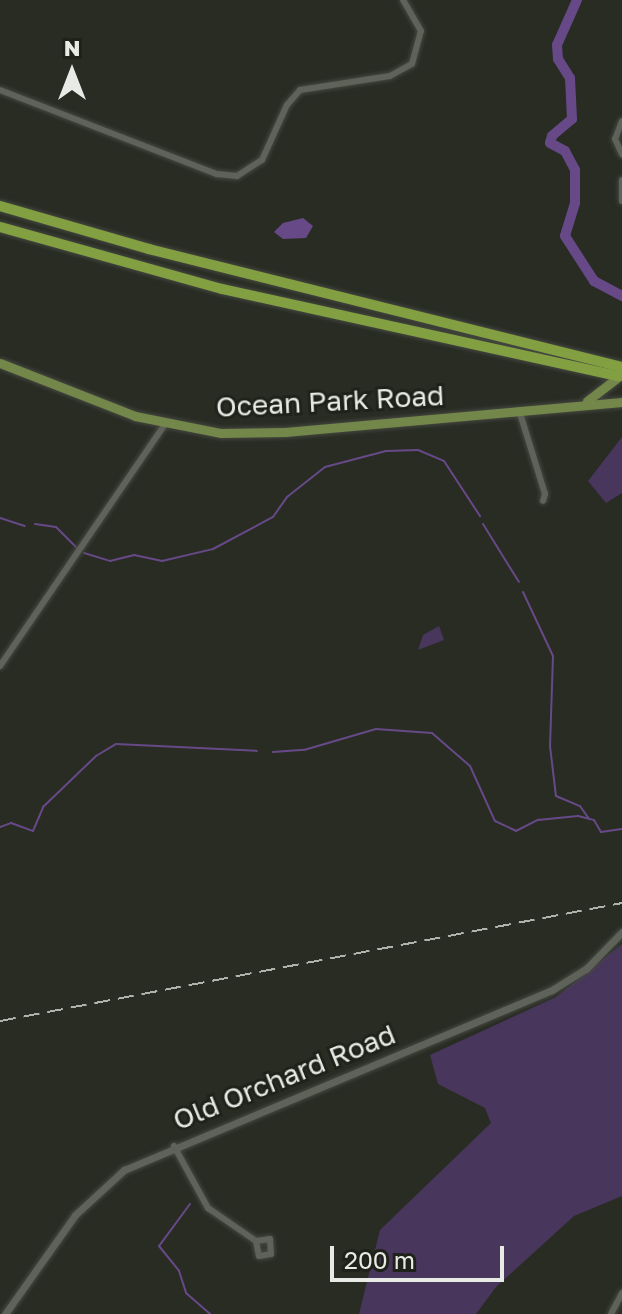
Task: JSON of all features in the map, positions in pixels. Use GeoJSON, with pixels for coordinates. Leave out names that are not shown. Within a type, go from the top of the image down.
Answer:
{"type":"FeatureCollection","features":[{"type":"Feature","properties":{"kind":"highway"},"geometry":{"type":"LineString","coordinates":[[0,206],[149,249],[621,373]]}},
{"type":"Feature","properties":{"kind":"highway"},"geometry":{"type":"LineString","coordinates":[[0,227],[222,289],[621,373]]}},
{"type":"Feature","properties":{"kind":"main road","name":"Ocean Park Road"},"geometry":{"type":"LineString","coordinates":[[0,363],[165,424],[255,434],[618,402]]}},
{"type":"Feature","properties":{"kind":"main road","name":"Ocean Park Road"},"geometry":{"type":"LineString","coordinates":[[577,404],[607,388],[621,373]]}},
{"type":"Feature","properties":{"kind":"main road"},"geometry":{"type":"LineString","coordinates":[[607,388],[618,402]]}},
{"type":"Feature","properties":{"kind":"street"},"geometry":{"type":"LineString","coordinates":[[0,90],[217,174],[237,176],[262,160],[285,108],[300,90],[394,75],[412,64],[421,31],[403,0]]}},
{"type":"Feature","properties":{"kind":"street"},"geometry":{"type":"LineString","coordinates":[[622,121],[615,139],[622,154]]}},
{"type":"Feature","properties":{"kind":"street"},"geometry":{"type":"LineString","coordinates":[[622,180],[622,201]]}},
{"type":"Feature","properties":{"kind":"street"},"geometry":{"type":"LineString","coordinates":[[519,410],[545,494],[543,501]]}},
{"type":"Feature","properties":{"kind":"street"},"geometry":{"type":"LineString","coordinates":[[0,666],[165,424]]}},
{"type":"Feature","properties":{"kind":"street","name":"Old Orchard Road"},"geometry":{"type":"LineString","coordinates":[[5,1314],[90,1199],[124,1170],[174,1146],[552,990],[586,969],[622,932]]}},
{"type":"Feature","properties":{"kind":"street"},"geometry":{"type":"LineString","coordinates":[[174,1146],[199,1197],[220,1219],[256,1241]]}},
{"type":"Feature","properties":{"kind":"street"},"geometry":{"type":"LineString","coordinates":[[611,1314],[622,1293]]}},
{"type":"Feature","properties":{"kind":"shaded area"},"geometry":{"type":"Polygon","coordinates":[[[303,218],[313,226],[306,238],[283,239],[274,232],[283,223],[303,218]]]}},
{"type":"Feature","properties":{"kind":"shaded area"},"geometry":{"type":"Polygon","coordinates":[[[622,437],[622,493],[606,503],[588,481],[622,437]]]}},
{"type":"Feature","properties":{"kind":"shaded area"},"geometry":{"type":"Polygon","coordinates":[[[439,626],[444,640],[418,650],[423,635],[439,626]]]}},
{"type":"Feature","properties":{"kind":"shaded area"},"geometry":{"type":"Polygon","coordinates":[[[622,944],[622,1196],[574,1216],[496,1287],[476,1314],[359,1314],[380,1230],[491,1123],[485,1108],[438,1084],[430,1055],[556,997],[622,944]]]}},
{"type":"Feature","properties":{"kind":"waterway"},"geometry":{"type":"LineString","coordinates":[[577,0],[557,45],[558,59],[570,78],[572,119],[552,136],[550,143],[565,151],[575,170],[575,203],[565,236],[594,281],[622,296]]}},
{"type":"Feature","properties":{"kind":"waterway"},"geometry":{"type":"LineString","coordinates":[[84,553],[110,561],[134,555],[162,561],[213,549],[273,517],[287,497],[325,467],[386,451],[418,450],[444,461],[480,516]]}},
{"type":"Feature","properties":{"kind":"waterway"},"geometry":{"type":"LineString","coordinates":[[0,518],[25,526]]}},
{"type":"Feature","properties":{"kind":"waterway"},"geometry":{"type":"LineString","coordinates":[[35,524],[56,527],[77,548]]}},
{"type":"Feature","properties":{"kind":"waterway"},"geometry":{"type":"LineString","coordinates":[[483,524],[519,582]]}},
{"type":"Feature","properties":{"kind":"waterway"},"geometry":{"type":"LineString","coordinates":[[523,592],[553,656],[550,746],[556,796],[580,806],[589,819]]}},
{"type":"Feature","properties":{"kind":"waterway"},"geometry":{"type":"LineString","coordinates":[[273,752],[304,750],[376,729],[432,733],[470,766],[495,821],[516,831],[538,820],[578,816],[594,820],[601,832],[622,829]]}},
{"type":"Feature","properties":{"kind":"waterway"},"geometry":{"type":"LineString","coordinates":[[0,827],[11,823],[33,831],[43,807],[96,756],[116,744],[257,751]]}},
{"type":"Feature","properties":{"kind":"waterway"},"geometry":{"type":"LineString","coordinates":[[190,1204],[159,1246],[179,1271],[186,1293],[210,1314]]}},
{"type":"Feature","properties":{"kind":"railway"},"geometry":{"type":"LineString","coordinates":[[0,1021],[622,903]]}}]}
